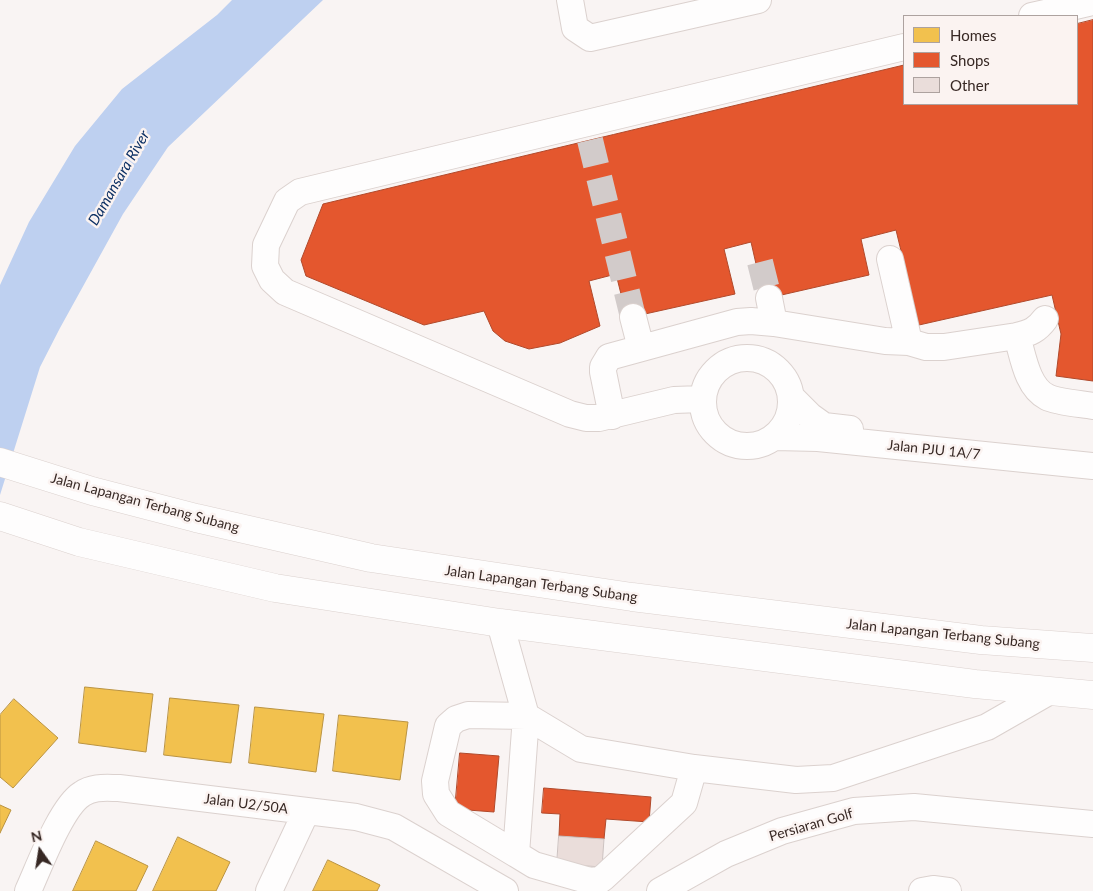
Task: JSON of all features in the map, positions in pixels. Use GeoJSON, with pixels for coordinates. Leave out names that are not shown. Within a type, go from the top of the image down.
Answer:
{"type":"FeatureCollection","features":[{"type":"Feature","properties":{"kind":"main road","name":"Jalan Lapangan Terbang Subang"},"geometry":{"type":"LineString","coordinates":[[0,462],[92,490],[196,518],[371,558],[632,597],[981,640],[1093,648]]}},
{"type":"Feature","properties":{"kind":"main road"},"geometry":{"type":"LineString","coordinates":[[0,516],[79,542],[275,588],[500,623],[975,684],[1093,694]]}},
{"type":"Feature","properties":{"kind":"street"},"geometry":{"type":"LineString","coordinates":[[570,0],[575,28],[590,38],[758,0]]}},
{"type":"Feature","properties":{"kind":"street"},"geometry":{"type":"LineString","coordinates":[[1036,15],[1093,2]]}},
{"type":"Feature","properties":{"kind":"street"},"geometry":{"type":"LineString","coordinates":[[702,399],[674,400],[612,416],[586,418],[570,414],[285,292],[272,280],[265,266],[266,246],[287,201],[300,192],[588,132],[903,47]]}},
{"type":"Feature","properties":{"kind":"street"},"geometry":{"type":"LineString","coordinates":[[890,259],[909,342]]}},
{"type":"Feature","properties":{"kind":"street"},"geometry":{"type":"LineString","coordinates":[[612,416],[603,367],[609,357],[737,322],[751,321],[771,311],[885,341],[944,347],[1030,333],[1038,328],[1045,319]]}},
{"type":"Feature","properties":{"kind":"street"},"geometry":{"type":"LineString","coordinates":[[633,317],[641,348]]}},
{"type":"Feature","properties":{"kind":"street"},"geometry":{"type":"LineString","coordinates":[[1017,336],[1031,380],[1037,390],[1048,397],[1093,406]]}},
{"type":"Feature","properties":{"kind":"street"},"geometry":{"type":"LineString","coordinates":[[739,358],[754,358],[768,363],[780,372],[788,384],[792,398],[785,426],[775,437],[762,444],[747,446],[733,444],[720,438],[710,427],[704,413],[702,399],[706,385],[714,372],[725,363],[739,358]]}},
{"type":"Feature","properties":{"kind":"street","name":"Jalan PJU 1A/7"},"geometry":{"type":"LineString","coordinates":[[792,398],[810,416],[824,426],[1093,452]]}},
{"type":"Feature","properties":{"kind":"street","name":"Jalan PJU 1A/7"},"geometry":{"type":"LineString","coordinates":[[775,437],[818,438],[1093,466]]}},
{"type":"Feature","properties":{"kind":"street"},"geometry":{"type":"LineString","coordinates":[[500,623],[526,716],[516,854]]}},
{"type":"Feature","properties":{"kind":"street"},"geometry":{"type":"LineString","coordinates":[[694,768],[684,803],[600,880],[590,881],[534,865],[448,813],[436,794],[435,781],[448,726],[456,718],[468,714],[526,716],[581,749],[694,768],[796,780],[833,778],[987,727],[1050,691]]}},
{"type":"Feature","properties":{"kind":"street","name":"Jalan U2/50A"},"geometry":{"type":"LineString","coordinates":[[28,891],[69,805],[82,793],[98,788],[119,788],[306,812],[356,816],[394,826],[505,891]]}},
{"type":"Feature","properties":{"kind":"street","name":"Persiaran Golf"},"geometry":{"type":"LineString","coordinates":[[660,891],[742,847],[782,831],[854,811],[914,807],[1093,824]]}},
{"type":"Feature","properties":{"kind":"street"},"geometry":{"type":"LineString","coordinates":[[269,891],[306,812]]}},
{"type":"Feature","properties":{"kind":"street"},"geometry":{"type":"LineString","coordinates":[[922,891],[933,889],[948,891]]}},
{"type":"Feature","properties":{"kind":"water","name":"Damansara River"},"geometry":{"type":"Polygon","coordinates":[[[232,0],[323,0],[168,147],[123,214],[40,367],[0,495],[0,285],[29,222],[75,146],[122,89],[217,15],[232,0]]]}},
{"type":"Feature","properties":{"kind":"building: Homes"},"geometry":{"type":"Polygon","coordinates":[[[85,687],[153,694],[146,752],[79,743],[85,687]]]}},
{"type":"Feature","properties":{"kind":"building: Homes"},"geometry":{"type":"Polygon","coordinates":[[[170,698],[239,705],[231,763],[164,755],[170,698]]]}},
{"type":"Feature","properties":{"kind":"building: Homes"},"geometry":{"type":"Polygon","coordinates":[[[14,699],[58,738],[13,788],[0,777],[0,715],[14,699]]]}},
{"type":"Feature","properties":{"kind":"building: Homes"},"geometry":{"type":"Polygon","coordinates":[[[255,707],[324,714],[316,772],[249,763],[255,707]]]}},
{"type":"Feature","properties":{"kind":"building: Homes"},"geometry":{"type":"Polygon","coordinates":[[[339,715],[408,722],[400,780],[333,771],[339,715]]]}},
{"type":"Feature","properties":{"kind":"building: Homes"},"geometry":{"type":"Polygon","coordinates":[[[0,805],[11,810],[0,833],[0,805]]]}},
{"type":"Feature","properties":{"kind":"building: Homes"},"geometry":{"type":"Polygon","coordinates":[[[178,837],[230,862],[216,891],[153,891],[178,837]]]}},
{"type":"Feature","properties":{"kind":"building: Homes"},"geometry":{"type":"Polygon","coordinates":[[[96,841],[148,866],[136,891],[73,891],[96,841]]]}},
{"type":"Feature","properties":{"kind":"building: Homes"},"geometry":{"type":"Polygon","coordinates":[[[328,860],[380,885],[377,891],[313,891],[328,860]]]}},
{"type":"Feature","properties":{"kind":"building: Shops"},"geometry":{"type":"Polygon","coordinates":[[[1093,20],[1093,381],[1056,376],[1061,334],[1052,295],[919,325],[896,230],[861,239],[869,275],[764,299],[751,242],[724,249],[735,294],[627,318],[616,274],[589,281],[600,326],[560,343],[529,349],[505,341],[493,331],[484,311],[424,325],[306,276],[301,260],[323,204],[903,65],[903,105],[1078,105],[1078,24],[1093,20]]]}},
{"type":"Feature","properties":{"kind":"building: Shops"},"geometry":{"type":"Polygon","coordinates":[[[460,753],[499,756],[494,812],[455,809],[460,753]]]}},
{"type":"Feature","properties":{"kind":"building: Shops"},"geometry":{"type":"Polygon","coordinates":[[[544,788],[651,797],[649,822],[606,819],[604,839],[559,836],[560,814],[542,813],[544,788]]]}},
{"type":"Feature","properties":{"kind":"building: Other"},"geometry":{"type":"Polygon","coordinates":[[[559,836],[604,839],[602,867],[557,864],[559,836]]]}},
{"type":"Feature","properties":{"kind":"tunnel"},"geometry":{"type":"LineString","coordinates":[[590,140],[633,317]]}},
{"type":"Feature","properties":{"kind":"tunnel"},"geometry":{"type":"LineString","coordinates":[[760,262],[769,298]]}}]}
